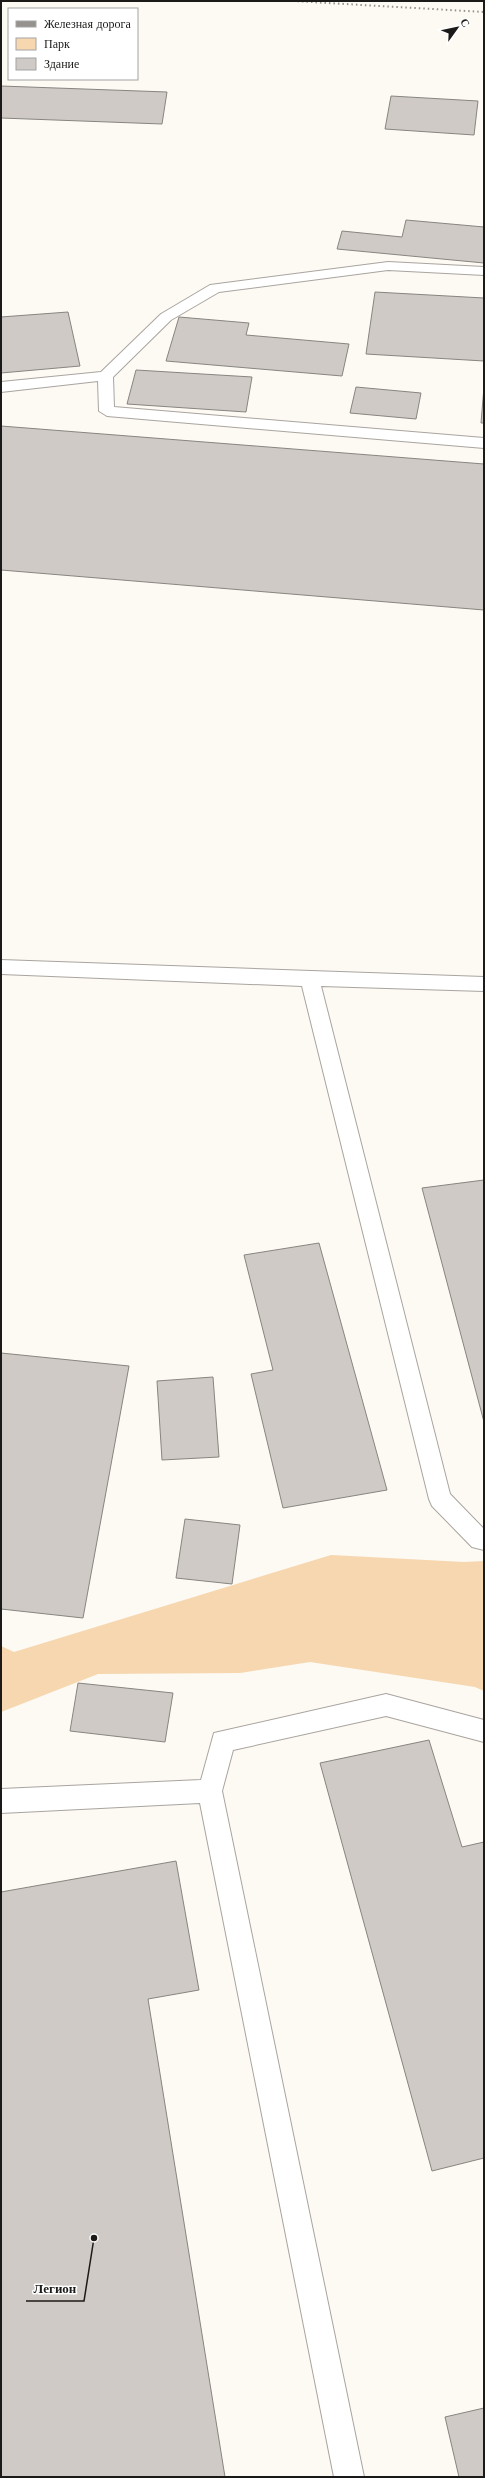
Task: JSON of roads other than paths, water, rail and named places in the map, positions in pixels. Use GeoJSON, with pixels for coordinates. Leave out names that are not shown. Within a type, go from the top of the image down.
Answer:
{"type":"FeatureCollection","features":[{"type":"Feature","properties":{"kind":"lane"},"geometry":{"type":"LineString","coordinates":[[1,387],[105,376],[166,317],[215,288],[388,266],[484,271]]}},
{"type":"Feature","properties":{"kind":"lane"},"geometry":{"type":"LineString","coordinates":[[105,376],[107,411],[484,443]]}},
{"type":"Feature","properties":{"kind":"lane"},"geometry":{"type":"LineString","coordinates":[[1,967],[484,984]]}},
{"type":"Feature","properties":{"kind":"lane"},"geometry":{"type":"LineString","coordinates":[[310,979],[440,1499],[480,1540],[484,1540]]}},
{"type":"Feature","properties":{"kind":"lane"},"geometry":{"type":"LineString","coordinates":[[349,2477],[210,1791],[223,1741],[386,1705],[484,1731]]}},
{"type":"Feature","properties":{"kind":"lane"},"geometry":{"type":"LineString","coordinates":[[1,1801],[210,1791]]}},
{"type":"Feature","properties":{"kind":"railway"},"geometry":{"type":"LineString","coordinates":[[293,1],[484,12]]}},
{"type":"Feature","properties":{"kind":"place","name":"Легион"},"geometry":{"type":"Point","coordinates":[94,2238]}}]}
